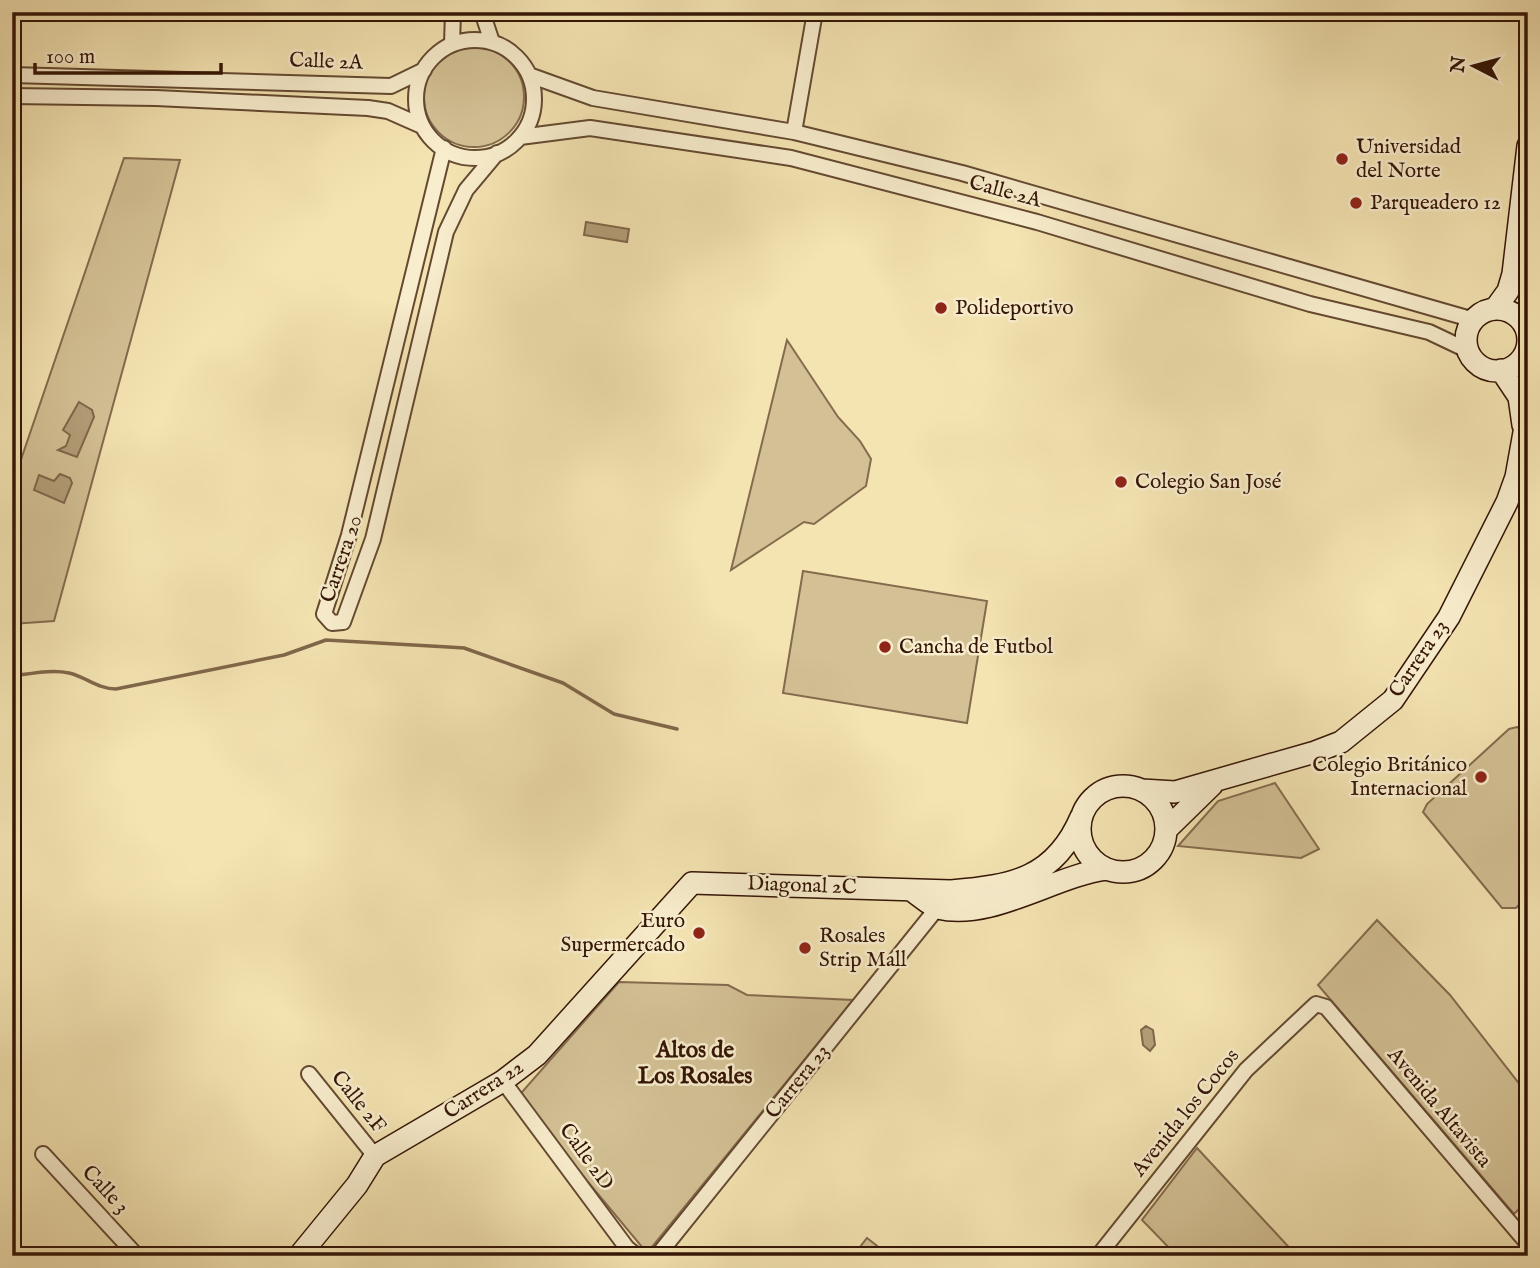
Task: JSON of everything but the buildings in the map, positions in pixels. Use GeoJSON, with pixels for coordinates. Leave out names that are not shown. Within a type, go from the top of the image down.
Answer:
{"type":"FeatureCollection","features":[{"type":"Feature","properties":{"kind":"street"},"geometry":{"type":"LineString","coordinates":[[452,44],[453,12]]}},
{"type":"Feature","properties":{"kind":"street"},"geometry":{"type":"LineString","coordinates":[[482,12],[492,42]]}},
{"type":"Feature","properties":{"kind":"street"},"geometry":{"type":"LineString","coordinates":[[794,132],[815,12]]}},
{"type":"Feature","properties":{"kind":"street"},"geometry":{"type":"LineString","coordinates":[[472,39],[492,42],[514,55],[529,75],[533,107],[520,137],[497,153],[468,158],[444,148],[422,126],[416,107],[417,88],[424,70],[436,54],[452,44],[472,39]]}},
{"type":"Feature","properties":{"kind":"street","name":"Calle 2A"},"geometry":{"type":"LineString","coordinates":[[12,75],[160,76],[391,86],[424,70]]}},
{"type":"Feature","properties":{"kind":"street","name":"Calle 2A"},"geometry":{"type":"LineString","coordinates":[[529,75],[593,98],[794,132],[962,173],[1474,320]]}},
{"type":"Feature","properties":{"kind":"street","name":"Calle 2A"},"geometry":{"type":"LineString","coordinates":[[12,96],[368,108],[388,111],[422,126]]}},
{"type":"Feature","properties":{"kind":"street","name":"Calle 2A"},"geometry":{"type":"LineString","coordinates":[[520,137],[590,128],[791,158],[1037,222],[1310,304],[1429,332],[1469,351]]}},
{"type":"Feature","properties":{"kind":"street"},"geometry":{"type":"LineString","coordinates":[[1495,309],[1508,291],[1513,274],[1528,146]]}},
{"type":"Feature","properties":{"kind":"street","name":"Carrera 20"},"geometry":{"type":"LineString","coordinates":[[444,148],[349,535],[324,614],[332,623],[343,622],[373,539],[446,232],[466,190],[497,153]]}},
{"type":"Feature","properties":{"kind":"street"},"geometry":{"type":"LineString","coordinates":[[1495,309],[1510,312],[1527,334],[1516,364],[1501,370],[1478,364],[1469,351],[1466,338],[1474,320],[1483,312],[1495,309]]}},
{"type":"Feature","properties":{"kind":"street","name":"Carrera 23"},"geometry":{"type":"LineString","coordinates":[[1142,790],[1175,792],[1213,783],[1341,742],[1393,700],[1449,617],[1507,502],[1516,477],[1526,420],[1519,397],[1501,370]]}},
{"type":"Feature","properties":{"kind":"street","name":"Carrera 23"},"geometry":{"type":"LineString","coordinates":[[1166,830],[1213,783]]}},
{"type":"Feature","properties":{"kind":"street"},"geometry":{"type":"LineString","coordinates":[[1127,786],[1142,790],[1159,806],[1166,830],[1160,850],[1146,865],[1127,872],[1106,869],[1070,876],[1015,901],[969,908],[944,900],[1005,885],[1033,873],[1070,844],[1088,803],[1106,790],[1127,786]]}},
{"type":"Feature","properties":{"kind":"street"},"geometry":{"type":"LineString","coordinates":[[1082,817],[1082,842],[1087,853],[1106,869]]}},
{"type":"Feature","properties":{"kind":"street","name":"Diagonal 2C"},"geometry":{"type":"LineString","coordinates":[[692,883],[911,890],[944,900]]}},
{"type":"Feature","properties":{"kind":"street","name":"Carrera 22"},"geometry":{"type":"LineString","coordinates":[[299,1256],[357,1185],[374,1156],[503,1082],[537,1055],[692,883]]}},
{"type":"Feature","properties":{"kind":"street","name":"Carrera 23"},"geometry":{"type":"LineString","coordinates":[[658,1256],[944,900]]}},
{"type":"Feature","properties":{"kind":"street","name":"Avenida Altavista"},"geometry":{"type":"LineString","coordinates":[[1315,1004],[1326,1007],[1528,1244]]}},
{"type":"Feature","properties":{"kind":"street","name":"Avenida los Cocos"},"geometry":{"type":"LineString","coordinates":[[1098,1256],[1246,1070],[1315,1004]]}},
{"type":"Feature","properties":{"kind":"street","name":"Calle 2F"},"geometry":{"type":"LineString","coordinates":[[309,1074],[374,1156]]}},
{"type":"Feature","properties":{"kind":"street","name":"Calle 2D"},"geometry":{"type":"LineString","coordinates":[[503,1082],[627,1248],[637,1256]]}},
{"type":"Feature","properties":{"kind":"street","name":"Calle 3"},"geometry":{"type":"LineString","coordinates":[[43,1154],[137,1256]]}},
{"type":"Feature","properties":{"kind":"shaded area"},"geometry":{"type":"Polygon","coordinates":[[[474,47],[502,55],[516,69],[524,97],[516,125],[502,139],[474,147],[446,139],[432,125],[424,97],[432,69],[446,55],[474,47]]]}},
{"type":"Feature","properties":{"kind":"shaded area"},"geometry":{"type":"Polygon","coordinates":[[[124,158],[180,160],[54,621],[12,624],[12,486],[124,158]]]}},
{"type":"Feature","properties":{"kind":"shaded area"},"geometry":{"type":"Polygon","coordinates":[[[586,222],[629,229],[627,242],[584,235],[586,222]]]}},
{"type":"Feature","properties":{"kind":"shaded area"},"geometry":{"type":"Polygon","coordinates":[[[787,340],[838,417],[860,441],[871,459],[866,486],[814,524],[804,522],[731,570],[787,340]]]}},
{"type":"Feature","properties":{"kind":"shaded area"},"geometry":{"type":"Polygon","coordinates":[[[79,402],[92,410],[94,417],[77,457],[58,450],[66,446],[70,435],[63,430],[79,402]]]}},
{"type":"Feature","properties":{"kind":"shaded area"},"geometry":{"type":"Polygon","coordinates":[[[60,474],[70,478],[72,483],[64,503],[34,490],[39,475],[54,481],[60,474]]]}},
{"type":"Feature","properties":{"kind":"shaded area","name":"Cancha de Futbol"},"geometry":{"type":"Polygon","coordinates":[[[803,571],[987,601],[967,723],[783,693],[803,571]]]}},
{"type":"Feature","properties":{"kind":"shaded area"},"geometry":{"type":"Polygon","coordinates":[[[1517,727],[1528,733],[1528,895],[1516,908],[1502,908],[1423,812],[1427,804],[1509,729],[1517,727]]]}},
{"type":"Feature","properties":{"kind":"shaded area"},"geometry":{"type":"Polygon","coordinates":[[[1275,783],[1319,849],[1301,858],[1178,846],[1218,801],[1275,783]]]}},
{"type":"Feature","properties":{"kind":"shaded area"},"geometry":{"type":"Polygon","coordinates":[[[1377,920],[1450,995],[1528,1095],[1528,1200],[1514,1214],[1318,985],[1377,920]]]}},
{"type":"Feature","properties":{"kind":"shaded area"},"geometry":{"type":"Polygon","coordinates":[[[619,982],[728,985],[747,995],[853,1000],[652,1247],[642,1247],[523,1104],[522,1092],[619,982]]]}},
{"type":"Feature","properties":{"kind":"shaded area"},"geometry":{"type":"Polygon","coordinates":[[[1146,1026],[1153,1030],[1155,1045],[1150,1051],[1143,1045],[1141,1030],[1146,1026]]]}},
{"type":"Feature","properties":{"kind":"shaded area"},"geometry":{"type":"Polygon","coordinates":[[[1197,1148],[1297,1256],[1177,1256],[1142,1220],[1197,1148]]]}},
{"type":"Feature","properties":{"kind":"shaded area"},"geometry":{"type":"Polygon","coordinates":[[[867,1238],[890,1256],[853,1256],[867,1238]]]}},
{"type":"Feature","properties":{"kind":"waterway"},"geometry":{"type":"LineString","coordinates":[[12,676],[62,672],[116,689],[284,655],[326,640],[464,648],[563,683],[614,714],[677,729]]}},
{"type":"Feature","properties":{"kind":"place","name":"Universidad del Norte"},"geometry":{"type":"Point","coordinates":[1342,159]}},
{"type":"Feature","properties":{"kind":"place","name":"Parqueadero 12"},"geometry":{"type":"Point","coordinates":[1356,203]}},
{"type":"Feature","properties":{"kind":"place","name":"Polideportivo"},"geometry":{"type":"Point","coordinates":[941,308]}},
{"type":"Feature","properties":{"kind":"place","name":"Colegio San José"},"geometry":{"type":"Point","coordinates":[1121,482]}},
{"type":"Feature","properties":{"kind":"place","name":"Cancha de Futbol"},"geometry":{"type":"Point","coordinates":[885,647]}},
{"type":"Feature","properties":{"kind":"place","name":"Colegio Británico Internacional"},"geometry":{"type":"Point","coordinates":[1481,777]}},
{"type":"Feature","properties":{"kind":"place","name":"Euro Supermercado"},"geometry":{"type":"Point","coordinates":[699,933]}},
{"type":"Feature","properties":{"kind":"place","name":"Rosales Strip Mall"},"geometry":{"type":"Point","coordinates":[805,948]}},
{"type":"Feature","properties":{"kind":"district","name":"Altos de Los Rosales"},"geometry":{"type":"Point","coordinates":[695,1063]}}]}
